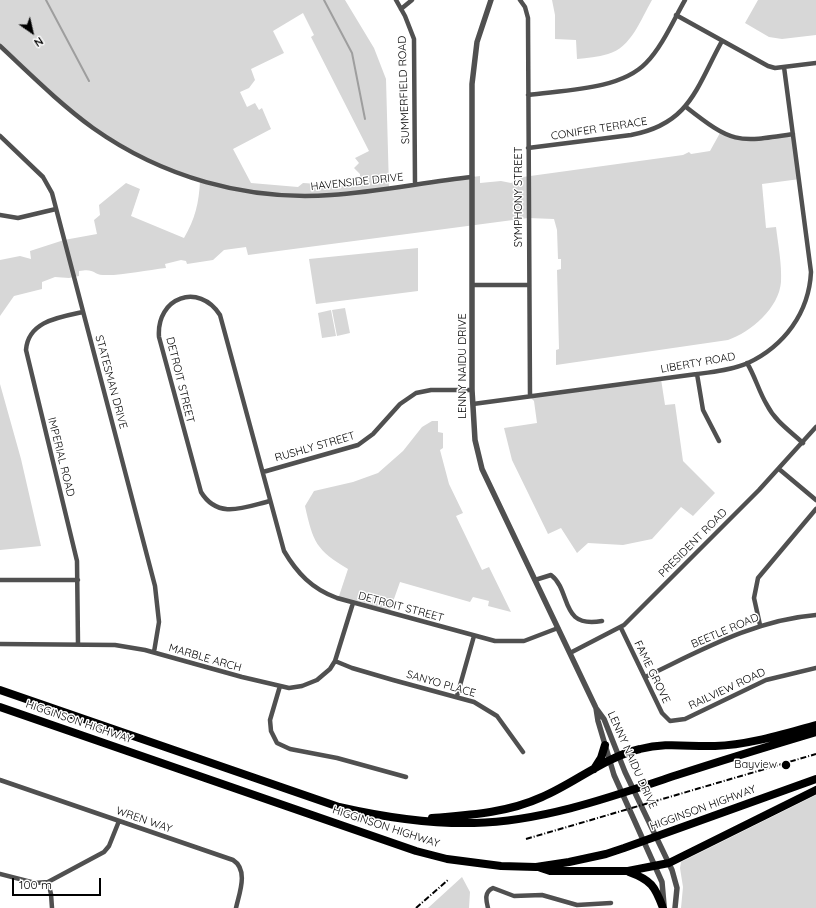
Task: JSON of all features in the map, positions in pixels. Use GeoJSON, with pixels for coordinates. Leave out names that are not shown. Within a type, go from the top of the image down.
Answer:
{"type":"FeatureCollection","features":[{"type":"Feature","properties":{"kind":"highway","name":"HIGGINSON HIGHWAY"},"geometry":{"type":"LineString","coordinates":[[0,690],[339,806],[375,815],[410,820],[475,823],[543,815],[566,810],[816,732]]}},
{"type":"Feature","properties":{"kind":"highway","name":"HIGGINSON HIGHWAY"},"geometry":{"type":"LineString","coordinates":[[0,707],[416,851],[465,862],[501,866],[536,867],[606,854],[816,779]]}},
{"type":"Feature","properties":{"kind":"highway"},"geometry":{"type":"LineString","coordinates":[[410,820],[469,815],[524,804],[541,798],[618,756],[638,749],[666,744],[716,746],[744,742],[816,725]]}},
{"type":"Feature","properties":{"kind":"highway"},"geometry":{"type":"LineString","coordinates":[[592,771],[601,758],[605,745]]}},
{"type":"Feature","properties":{"kind":"highway"},"geometry":{"type":"LineString","coordinates":[[536,867],[550,871],[628,871],[656,867],[669,863],[816,790]]}},
{"type":"Feature","properties":{"kind":"highway"},"geometry":{"type":"LineString","coordinates":[[628,871],[642,876],[650,882],[657,892],[663,908]]}},
{"type":"Feature","properties":{"kind":"street","name":"SUMMERFIELD ROAD"},"geometry":{"type":"LineString","coordinates":[[396,0],[414,39],[415,184]]}},
{"type":"Feature","properties":{"kind":"street"},"geometry":{"type":"LineString","coordinates":[[401,9],[412,0]]}},
{"type":"Feature","properties":{"kind":"street","name":"LENNY NAIDU DRIVE"},"geometry":{"type":"LineString","coordinates":[[491,0],[477,42],[473,70],[472,390],[475,440],[482,469],[596,708],[604,719],[625,772],[669,863],[676,884],[674,908]]}},
{"type":"Feature","properties":{"kind":"street","name":"SYMPHONY STREET"},"geometry":{"type":"LineString","coordinates":[[520,0],[526,7],[528,15],[528,285],[530,396]]}},
{"type":"Feature","properties":{"kind":"street"},"geometry":{"type":"LineString","coordinates":[[528,95],[603,84],[626,77],[647,62],[684,0]]}},
{"type":"Feature","properties":{"kind":"street"},"geometry":{"type":"LineString","coordinates":[[676,15],[759,63],[775,68],[816,63]]}},
{"type":"Feature","properties":{"kind":"street","name":"CONIFER TERRACE"},"geometry":{"type":"LineString","coordinates":[[528,148],[647,132],[669,122],[686,107],[722,42]]}},
{"type":"Feature","properties":{"kind":"street","name":"HAVENSIDE DRIVE"},"geometry":{"type":"LineString","coordinates":[[0,46],[62,102],[98,131],[139,156],[200,180],[251,192],[292,196],[343,194],[472,177]]}},
{"type":"Feature","properties":{"kind":"street","name":"LIBERTY ROAD"},"geometry":{"type":"LineString","coordinates":[[473,404],[697,374],[747,363],[770,350],[792,328],[804,303],[810,284],[810,262],[784,67]]}},
{"type":"Feature","properties":{"kind":"street"},"geometry":{"type":"LineString","coordinates":[[686,107],[724,135],[736,139],[756,140],[793,134]]}},
{"type":"Feature","properties":{"kind":"street","name":"STATESMAN DRIVE"},"geometry":{"type":"LineString","coordinates":[[0,136],[48,182],[155,586],[159,622],[154,652]]}},
{"type":"Feature","properties":{"kind":"street"},"geometry":{"type":"LineString","coordinates":[[0,215],[18,218],[56,209]]}},
{"type":"Feature","properties":{"kind":"street"},"geometry":{"type":"LineString","coordinates":[[473,285],[528,285]]}},
{"type":"Feature","properties":{"kind":"street","name":"DETROIT STREET"},"geometry":{"type":"LineString","coordinates":[[270,501],[235,509],[225,509],[209,503],[201,492],[159,336],[160,323],[164,311],[178,299],[194,297],[203,300],[213,305],[220,315],[284,551],[297,571],[310,584],[324,594],[353,603],[495,641],[515,642],[537,638],[558,628]]}},
{"type":"Feature","properties":{"kind":"street","name":"IMPERIAL ROAD"},"geometry":{"type":"LineString","coordinates":[[78,644],[77,561],[73,540],[30,374],[26,350],[29,338],[39,326],[50,320],[83,312]]}},
{"type":"Feature","properties":{"kind":"street"},"geometry":{"type":"LineString","coordinates":[[747,363],[766,405],[773,415],[780,423],[803,442]]}},
{"type":"Feature","properties":{"kind":"street"},"geometry":{"type":"LineString","coordinates":[[697,374],[703,410],[719,441]]}},
{"type":"Feature","properties":{"kind":"street","name":"RUSHLY STREET"},"geometry":{"type":"LineString","coordinates":[[263,472],[358,445],[373,434],[400,404],[416,393],[431,390],[472,390]]}},
{"type":"Feature","properties":{"kind":"street","name":"PRESIDENT ROAD"},"geometry":{"type":"LineString","coordinates":[[570,653],[621,628],[779,469],[816,427]]}},
{"type":"Feature","properties":{"kind":"street"},"geometry":{"type":"LineString","coordinates":[[779,469],[816,500]]}},
{"type":"Feature","properties":{"kind":"street"},"geometry":{"type":"LineString","coordinates":[[760,625],[754,598],[758,578],[816,509]]}},
{"type":"Feature","properties":{"kind":"street"},"geometry":{"type":"LineString","coordinates":[[535,580],[551,574],[558,582],[572,613],[587,622],[602,621]]}},
{"type":"Feature","properties":{"kind":"street"},"geometry":{"type":"LineString","coordinates":[[0,580],[78,580]]}},
{"type":"Feature","properties":{"kind":"street","name":"MARBLE ARCH"},"geometry":{"type":"LineString","coordinates":[[0,644],[116,645],[154,652],[280,686],[297,687],[311,683],[323,676],[335,661],[353,603]]}},
{"type":"Feature","properties":{"kind":"street","name":"BEETLE ROAD"},"geometry":{"type":"LineString","coordinates":[[645,677],[716,643],[760,625],[816,615]]}},
{"type":"Feature","properties":{"kind":"street","name":"FAME GROVE"},"geometry":{"type":"LineString","coordinates":[[621,628],[662,713],[670,721]]}},
{"type":"Feature","properties":{"kind":"street"},"geometry":{"type":"LineString","coordinates":[[457,696],[474,636]]}},
{"type":"Feature","properties":{"kind":"street","name":"SANYO PLACE"},"geometry":{"type":"LineString","coordinates":[[335,661],[394,680],[457,696],[474,702],[497,716],[523,752]]}},
{"type":"Feature","properties":{"kind":"street","name":"RAILVIEW ROAD"},"geometry":{"type":"LineString","coordinates":[[670,721],[684,720],[766,680],[816,668]]}},
{"type":"Feature","properties":{"kind":"street"},"geometry":{"type":"LineString","coordinates":[[280,686],[270,720],[271,731],[278,743],[290,749],[336,758],[406,777]]}},
{"type":"Feature","properties":{"kind":"street","name":"LENNY NAIDU DRIVE"},"geometry":{"type":"LineString","coordinates":[[596,708],[596,715],[614,775],[656,867],[663,888],[663,908]]}},
{"type":"Feature","properties":{"kind":"street","name":"WREN WAY"},"geometry":{"type":"LineString","coordinates":[[0,780],[236,862],[242,877],[236,908]]}},
{"type":"Feature","properties":{"kind":"street"},"geometry":{"type":"LineString","coordinates":[[0,874],[35,883],[48,882],[104,852],[109,846],[119,821]]}},
{"type":"Feature","properties":{"kind":"street"},"geometry":{"type":"LineString","coordinates":[[48,882],[52,908]]}},
{"type":"Feature","properties":{"kind":"street"},"geometry":{"type":"LineString","coordinates":[[488,908],[486,899],[487,892],[493,888],[514,896],[542,895],[577,905],[611,902]]}},
{"type":"Feature","properties":{"kind":"shaded area"},"geometry":{"type":"Polygon","coordinates":[[[0,0],[345,0],[374,48],[386,79],[389,188],[480,176],[480,183],[501,181],[511,183],[523,177],[683,155],[689,152],[691,154],[710,151],[720,133],[736,139],[793,135],[800,179],[762,184],[766,228],[776,227],[781,268],[779,292],[775,301],[762,318],[746,331],[728,340],[556,365],[556,350],[559,349],[557,270],[561,269],[561,259],[558,259],[557,230],[554,219],[528,218],[248,255],[246,247],[224,250],[213,260],[187,264],[186,261],[181,260],[165,264],[166,268],[125,274],[103,275],[88,270],[79,271],[79,276],[69,278],[55,277],[42,282],[42,289],[14,296],[0,316],[0,260],[20,256],[31,259],[30,251],[64,240],[97,234],[94,220],[100,215],[99,205],[126,183],[140,189],[131,216],[184,238],[196,211],[200,181],[159,166],[92,127],[0,46],[0,0]],[[303,13],[273,31],[284,53],[251,69],[255,80],[249,88],[240,92],[247,107],[255,103],[259,110],[262,108],[271,129],[233,149],[251,183],[298,187],[303,183],[319,184],[360,181],[360,174],[354,168],[359,163],[355,158],[369,151],[311,37],[314,35],[303,13]]]}},
{"type":"Feature","properties":{"kind":"shaded area"},"geometry":{"type":"Polygon","coordinates":[[[552,0],[652,0],[634,32],[623,46],[608,54],[577,59],[576,40],[555,39],[555,15],[552,0]]]}},
{"type":"Feature","properties":{"kind":"shaded area"},"geometry":{"type":"Polygon","coordinates":[[[758,0],[816,0],[816,35],[782,39],[769,37],[745,23],[758,0]]]}},
{"type":"Feature","properties":{"kind":"shaded area"},"geometry":{"type":"Polygon","coordinates":[[[418,248],[418,291],[316,304],[309,259],[418,248]]]}},
{"type":"Feature","properties":{"kind":"shaded area"},"geometry":{"type":"Polygon","coordinates":[[[345,308],[350,333],[337,336],[332,310],[345,308]]]}},
{"type":"Feature","properties":{"kind":"shaded area"},"geometry":{"type":"Polygon","coordinates":[[[331,310],[336,336],[322,338],[318,313],[331,310]]]}},
{"type":"Feature","properties":{"kind":"shaded area"},"geometry":{"type":"Polygon","coordinates":[[[661,379],[665,405],[675,404],[683,461],[715,493],[693,516],[681,507],[652,539],[623,545],[588,543],[577,553],[561,528],[548,534],[512,460],[504,428],[537,423],[534,401],[530,397],[661,379]]]}},
{"type":"Feature","properties":{"kind":"shaded area"},"geometry":{"type":"Polygon","coordinates":[[[0,384],[21,459],[41,546],[0,550],[0,384]]]}},
{"type":"Feature","properties":{"kind":"shaded area"},"geometry":{"type":"Polygon","coordinates":[[[432,421],[438,421],[438,432],[443,433],[443,448],[440,450],[449,484],[463,513],[456,516],[482,570],[489,567],[511,612],[488,606],[489,601],[473,597],[470,602],[400,582],[389,613],[338,599],[348,569],[322,550],[314,537],[305,506],[314,491],[353,482],[378,473],[403,451],[422,427],[432,421]]]}},
{"type":"Feature","properties":{"kind":"shaded area"},"geometry":{"type":"Polygon","coordinates":[[[816,795],[816,908],[681,908],[683,887],[680,868],[681,862],[816,795]]]}},
{"type":"Feature","properties":{"kind":"shaded area"},"geometry":{"type":"Polygon","coordinates":[[[462,877],[470,892],[469,908],[428,908],[462,877]]]}},
{"type":"Feature","properties":{"kind":"waterway"},"geometry":{"type":"LineString","coordinates":[[46,0],[89,81]]}},
{"type":"Feature","properties":{"kind":"waterway"},"geometry":{"type":"LineString","coordinates":[[324,0],[352,53],[365,119]]}},
{"type":"Feature","properties":{"kind":"railway"},"geometry":{"type":"LineString","coordinates":[[526,839],[816,754]]}},
{"type":"Feature","properties":{"kind":"railway"},"geometry":{"type":"LineString","coordinates":[[416,908],[448,880]]}},
{"type":"Feature","properties":{"kind":"place","name":"Bayview"},"geometry":{"type":"Point","coordinates":[786,765]}}]}
